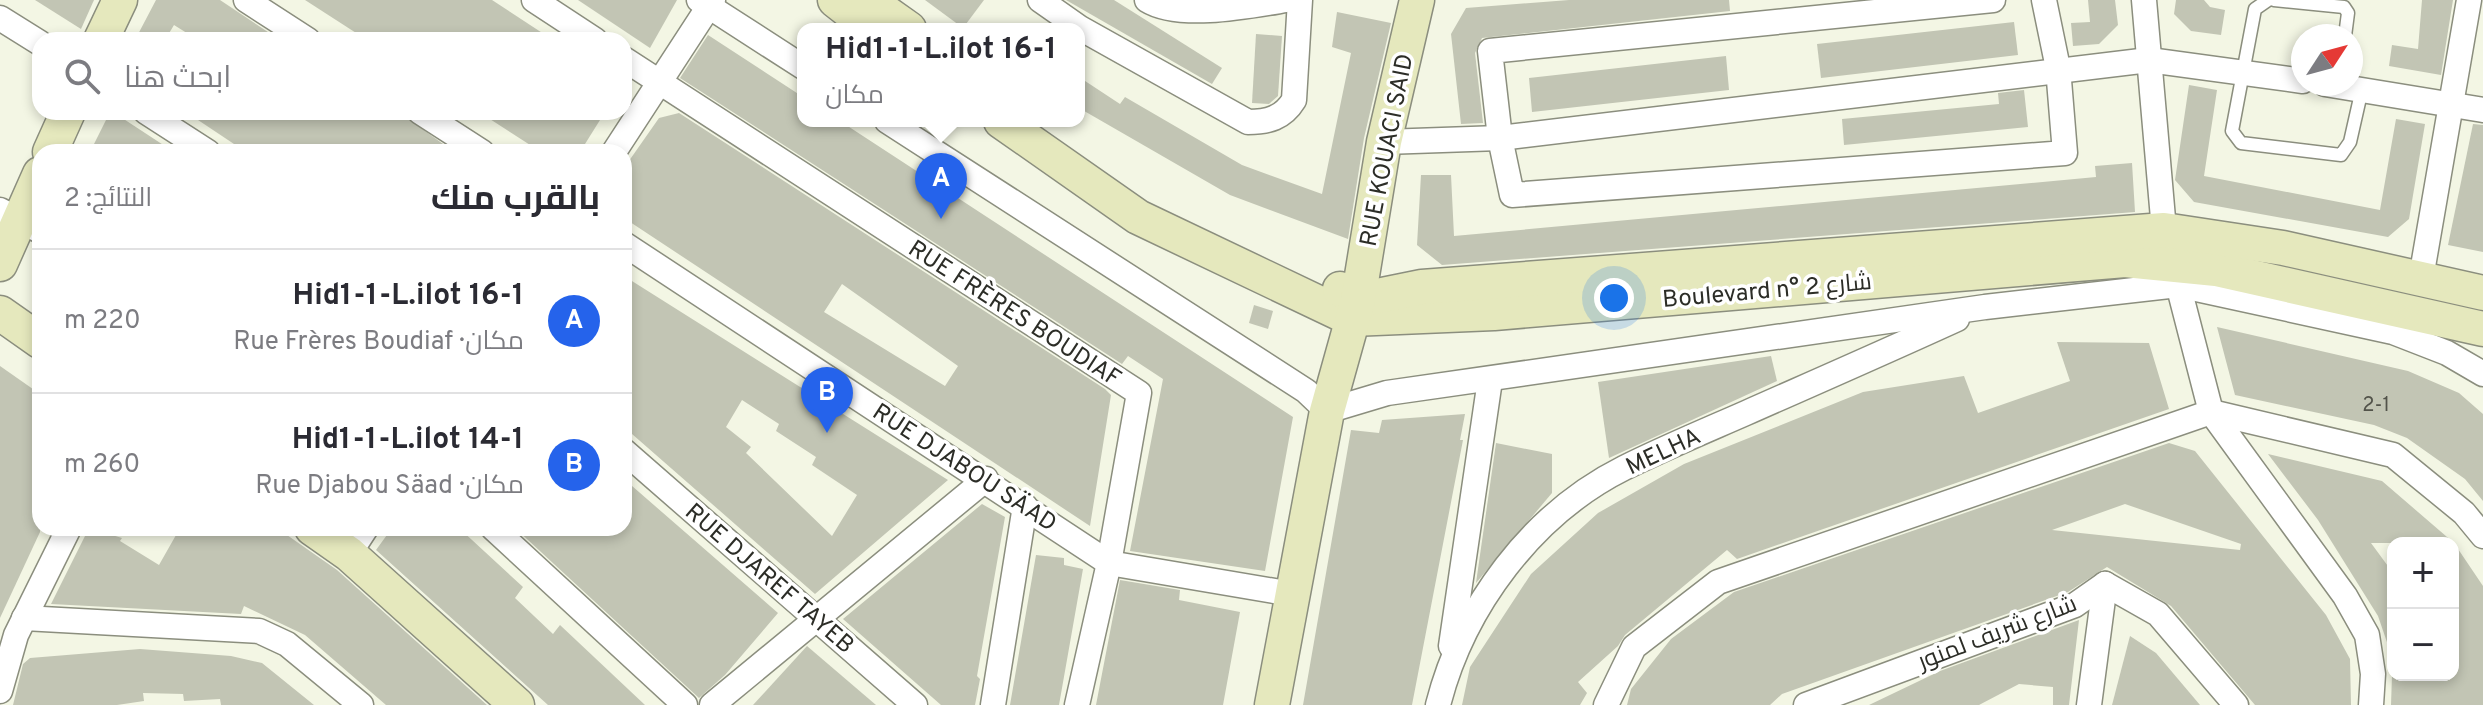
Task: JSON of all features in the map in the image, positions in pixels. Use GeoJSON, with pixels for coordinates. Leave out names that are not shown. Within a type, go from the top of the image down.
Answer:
{"type":"FeatureCollection","features":[{"type":"Feature","properties":{"kind":"main road"},"geometry":{"type":"LineString","coordinates":[[105,32],[120,0]]}},
{"type":"Feature","properties":{"kind":"main road"},"geometry":{"type":"LineString","coordinates":[[835,0],[864,23]]}},
{"type":"Feature","properties":{"kind":"main road"},"geometry":{"type":"LineString","coordinates":[[868,0],[901,23]]}},
{"type":"Feature","properties":{"kind":"main road","name":"RUE KOUACI SAID"},"geometry":{"type":"LineString","coordinates":[[1272,705],[1327,411],[1355,310],[1384,142],[1417,0]]}},
{"type":"Feature","properties":{"kind":"main road"},"geometry":{"type":"LineString","coordinates":[[54,144],[64,120]]}},
{"type":"Feature","properties":{"kind":"main road","name":"Boulevard n° شارع 2"},"geometry":{"type":"LineString","coordinates":[[1010,127],[1138,217],[1355,310],[1494,313],[2125,260],[2175,275],[2216,269],[2483,329]]}},
{"type":"Feature","properties":{"kind":"main road"},"geometry":{"type":"LineString","coordinates":[[1046,127],[1149,198],[1325,279],[1355,310]]}},
{"type":"Feature","properties":{"kind":"main road"},"geometry":{"type":"LineString","coordinates":[[0,264],[32,192]]}},
{"type":"Feature","properties":{"kind":"main road","name":"Boulevard n° شارع 2"},"geometry":{"type":"LineString","coordinates":[[1355,310],[1422,287],[2164,230],[2283,248],[2483,293]]}},
{"type":"Feature","properties":{"kind":"main road"},"geometry":{"type":"LineString","coordinates":[[0,313],[32,335]]}},
{"type":"Feature","properties":{"kind":"main road"},"geometry":{"type":"LineString","coordinates":[[358,541],[517,705]]}},
{"type":"Feature","properties":{"kind":"street"},"geometry":{"type":"LineString","coordinates":[[246,0],[296,32]]}},
{"type":"Feature","properties":{"kind":"street"},"geometry":{"type":"LineString","coordinates":[[534,0],[583,32]]}},
{"type":"Feature","properties":{"kind":"street"},"geometry":{"type":"LineString","coordinates":[[1040,0],[1073,23]]}},
{"type":"Feature","properties":{"kind":"street"},"geometry":{"type":"LineString","coordinates":[[1147,0],[1189,9],[1242,7],[1286,0]]}},
{"type":"Feature","properties":{"kind":"street"},"geometry":{"type":"LineString","coordinates":[[1085,31],[1248,122],[1261,122],[1286,112],[1294,100],[1300,0]]}},
{"type":"Feature","properties":{"kind":"street"},"geometry":{"type":"LineString","coordinates":[[1993,0],[1490,51],[1500,138],[1512,195],[2065,153],[2058,68],[2044,0]]}},
{"type":"Feature","properties":{"kind":"street"},"geometry":{"type":"LineString","coordinates":[[2144,0],[2164,230],[2211,412],[2345,596],[2367,635],[2373,674],[2371,705]]}},
{"type":"Feature","properties":{"kind":"street"},"geometry":{"type":"LineString","coordinates":[[2421,278],[2454,103],[2469,0]]}},
{"type":"Feature","properties":{"kind":"street"},"geometry":{"type":"LineString","coordinates":[[619,144],[707,2],[797,63]]}},
{"type":"Feature","properties":{"kind":"street"},"geometry":{"type":"LineString","coordinates":[[0,18],[32,38]]}},
{"type":"Feature","properties":{"kind":"street"},"geometry":{"type":"LineString","coordinates":[[1384,142],[1500,138],[2058,68],[2149,60],[2291,79]]}},
{"type":"Feature","properties":{"kind":"street","name":"RUE FRÈRES BOUDIAF"},"geometry":{"type":"LineString","coordinates":[[632,64],[1139,393],[1109,563],[1077,705]]}},
{"type":"Feature","properties":{"kind":"street"},"geometry":{"type":"LineString","coordinates":[[2363,89],[2483,110]]}},
{"type":"Feature","properties":{"kind":"street"},"geometry":{"type":"LineString","coordinates":[[158,120],[196,144]]}},
{"type":"Feature","properties":{"kind":"street"},"geometry":{"type":"LineString","coordinates":[[432,120],[470,144]]}},
{"type":"Feature","properties":{"kind":"street"},"geometry":{"type":"LineString","coordinates":[[896,127],[1306,391],[1327,411],[1387,393],[1985,307],[2175,275],[2393,332],[2447,353],[2483,374]]}},
{"type":"Feature","properties":{"kind":"street","name":"RUE DJABOU SÄAD"},"geometry":{"type":"LineString","coordinates":[[632,249],[986,479],[1109,563],[1292,594]]}},
{"type":"Feature","properties":{"kind":"street","name":"MELHA"},"geometry":{"type":"LineString","coordinates":[[1438,705],[1449,664],[1476,611],[1517,552],[1569,503],[1621,469],[1985,307]]}},
{"type":"Feature","properties":{"kind":"street"},"geometry":{"type":"LineString","coordinates":[[1449,664],[1490,380]]}},
{"type":"Feature","properties":{"kind":"street"},"geometry":{"type":"LineString","coordinates":[[1606,705],[1634,647],[1718,582],[2211,412],[2393,455],[2464,513],[2483,536]]}},
{"type":"Feature","properties":{"kind":"street","name":"RUE DJAREF TAYEB"},"geometry":{"type":"LineString","coordinates":[[632,458],[915,705]]}},
{"type":"Feature","properties":{"kind":"street"},"geometry":{"type":"LineString","coordinates":[[712,705],[986,479]]}},
{"type":"Feature","properties":{"kind":"street"},"geometry":{"type":"LineString","coordinates":[[993,705],[1025,506]]}},
{"type":"Feature","properties":{"kind":"street"},"geometry":{"type":"LineString","coordinates":[[0,691],[24,618],[65,536]]}},
{"type":"Feature","properties":{"kind":"street"},"geometry":{"type":"LineString","coordinates":[[502,536],[685,705]]}},
{"type":"Feature","properties":{"kind":"street"},"geometry":{"type":"LineString","coordinates":[[2089,705],[2105,584]]}},
{"type":"Feature","properties":{"kind":"street","name":"شارع شريف لمنور"},"geometry":{"type":"LineString","coordinates":[[1806,705],[2075,605],[2105,584],[2158,614],[2236,705]]}},
{"type":"Feature","properties":{"kind":"street"},"geometry":{"type":"LineString","coordinates":[[24,618],[259,631],[287,644],[361,705]]}},
{"type":"Feature","properties":{"kind":"lane"},"geometry":{"type":"LineString","coordinates":[[2343,96],[2350,142],[2341,155],[2241,143],[2232,131],[2255,9],[2271,0],[2344,7],[2348,13],[2347,24]]}},
{"type":"Feature","properties":{"kind":"building"},"geometry":{"type":"Polygon","coordinates":[[[35,0],[94,0],[81,29],[35,0]]]}},
{"type":"Feature","properties":{"kind":"building"},"geometry":{"type":"Polygon","coordinates":[[[156,0],[220,0],[268,32],[185,32],[174,25],[170,32],[139,32],[156,0]]]}},
{"type":"Feature","properties":{"kind":"building"},"geometry":{"type":"Polygon","coordinates":[[[305,0],[492,0],[541,32],[355,32],[305,0]]]}},
{"type":"Feature","properties":{"kind":"building"},"geometry":{"type":"Polygon","coordinates":[[[578,0],[677,0],[650,48],[632,36],[632,32],[626,32],[578,0]]]}},
{"type":"Feature","properties":{"kind":"building"},"geometry":{"type":"Polygon","coordinates":[[[925,0],[984,0],[967,23],[956,23],[925,0]]]}},
{"type":"Feature","properties":{"kind":"building"},"geometry":{"type":"Polygon","coordinates":[[[1066,0],[1114,0],[1222,68],[1212,84],[1066,0]]]}},
{"type":"Feature","properties":{"kind":"building"},"geometry":{"type":"Polygon","coordinates":[[[1569,0],[1729,0],[1730,11],[1482,38],[1475,53],[1483,123],[1461,124],[1451,34],[1466,8],[1569,0]]]}},
{"type":"Feature","properties":{"kind":"building"},"geometry":{"type":"Polygon","coordinates":[[[2088,0],[2115,0],[2118,25],[2099,44],[2073,46],[2071,23],[2090,22],[2088,0]]]}},
{"type":"Feature","properties":{"kind":"building"},"geometry":{"type":"Polygon","coordinates":[[[2176,0],[2204,0],[2210,7],[2225,10],[2221,35],[2191,31],[2174,14],[2176,0]]]}},
{"type":"Feature","properties":{"kind":"building"},"geometry":{"type":"Polygon","coordinates":[[[2422,0],[2453,0],[2441,75],[2389,66],[2392,45],[2418,49],[2422,0]]]}},
{"type":"Feature","properties":{"kind":"building"},"geometry":{"type":"Polygon","coordinates":[[[1337,12],[1391,23],[1364,138],[1348,239],[1230,195],[1085,111],[1085,81],[1120,104],[1125,97],[1242,165],[1322,194],[1351,53],[1332,47],[1337,12]]]}},
{"type":"Feature","properties":{"kind":"building"},"geometry":{"type":"Polygon","coordinates":[[[2014,22],[2018,55],[1821,78],[1817,44],[2014,22]]]}},
{"type":"Feature","properties":{"kind":"building"},"geometry":{"type":"Polygon","coordinates":[[[1256,34],[1282,36],[1278,96],[1269,104],[1252,103],[1256,34]]]}},
{"type":"Feature","properties":{"kind":"building"},"geometry":{"type":"Polygon","coordinates":[[[708,35],[797,93],[797,127],[849,127],[1293,417],[1265,571],[1130,551],[1163,379],[1128,356],[1122,364],[680,78],[708,35]]]}},
{"type":"Feature","properties":{"kind":"building"},"geometry":{"type":"Polygon","coordinates":[[[1726,56],[1729,90],[1532,112],[1529,78],[1726,56]]]}},
{"type":"Feature","properties":{"kind":"building"},"geometry":{"type":"Polygon","coordinates":[[[2189,85],[2217,90],[2204,176],[2380,210],[2396,119],[2425,124],[2409,219],[2388,237],[2194,202],[2175,180],[2189,85]]]}},
{"type":"Feature","properties":{"kind":"building"},"geometry":{"type":"Polygon","coordinates":[[[2024,90],[2028,127],[1844,145],[1842,119],[1999,104],[1998,93],[2024,90]]]}},
{"type":"Feature","properties":{"kind":"building"},"geometry":{"type":"Polygon","coordinates":[[[679,113],[1105,389],[1111,395],[1090,526],[632,223],[632,157],[659,118],[679,113]],[[842,284],[824,312],[945,386],[958,366],[842,284]]]}},
{"type":"Feature","properties":{"kind":"building"},"geometry":{"type":"Polygon","coordinates":[[[106,120],[125,120],[162,144],[94,144],[106,120]]]}},
{"type":"Feature","properties":{"kind":"building"},"geometry":{"type":"Polygon","coordinates":[[[198,120],[410,120],[443,144],[234,144],[198,120]]]}},
{"type":"Feature","properties":{"kind":"building"},"geometry":{"type":"Polygon","coordinates":[[[491,120],[600,120],[585,144],[529,144],[491,120]]]}},
{"type":"Feature","properties":{"kind":"building"},"geometry":{"type":"Polygon","coordinates":[[[2473,124],[2483,125],[2483,252],[2448,245],[2473,124]]]}},
{"type":"Feature","properties":{"kind":"building"},"geometry":{"type":"Polygon","coordinates":[[[2132,163],[2135,212],[1442,265],[1417,245],[1421,175],[1451,175],[1454,236],[2096,177],[2095,166],[2132,163]]]}},
{"type":"Feature","properties":{"kind":"building"},"geometry":{"type":"Polygon","coordinates":[[[632,281],[948,480],[815,594],[632,434],[632,281]],[[742,400],[726,427],[751,447],[746,453],[832,536],[857,495],[812,465],[816,457],[776,431],[779,424],[742,400]]]}},
{"type":"Feature","properties":{"kind":"building"},"geometry":{"type":"Polygon","coordinates":[[[1254,305],[1273,311],[1268,329],[1249,323],[1254,305]]]}},
{"type":"Feature","properties":{"kind":"building"},"geometry":{"type":"Polygon","coordinates":[[[2217,327],[2408,371],[2459,393],[2483,414],[2483,501],[2465,479],[2407,438],[2374,425],[2235,395],[2217,327]]]}},
{"type":"Feature","properties":{"kind":"building"},"geometry":{"type":"Polygon","coordinates":[[[2057,342],[2149,343],[2169,409],[1737,559],[1727,550],[1625,635],[1618,646],[1578,682],[1587,693],[1580,705],[1462,705],[1470,667],[1531,574],[1598,513],[1684,464],[1863,392],[1964,376],[1978,413],[2070,381],[2057,342]]]}},
{"type":"Feature","properties":{"kind":"building"},"geometry":{"type":"Polygon","coordinates":[[[1771,356],[1777,381],[1609,458],[1598,382],[1771,356]]]}},
{"type":"Feature","properties":{"kind":"building"},"geometry":{"type":"Polygon","coordinates":[[[0,366],[32,388],[32,536],[38,536],[0,618],[0,366]]]}},
{"type":"Feature","properties":{"kind":"building"},"geometry":{"type":"Polygon","coordinates":[[[1465,414],[1460,440],[1463,440],[1412,705],[1303,705],[1351,430],[1379,433],[1382,420],[1465,414]]]}},
{"type":"Feature","properties":{"kind":"building"},"geometry":{"type":"Polygon","coordinates":[[[1496,443],[1552,454],[1552,493],[1476,583],[1496,443]]]}},
{"type":"Feature","properties":{"kind":"building"},"geometry":{"type":"Polygon","coordinates":[[[2169,443],[2195,451],[2326,615],[2350,659],[2351,705],[2255,705],[2171,606],[2107,567],[2068,592],[1782,694],[1770,705],[1627,705],[1631,689],[1671,639],[1734,592],[2169,443]],[[2125,504],[2052,530],[2240,550],[2241,544],[2125,504]]]}},
{"type":"Feature","properties":{"kind":"building"},"geometry":{"type":"Polygon","coordinates":[[[2268,454],[2382,481],[2447,537],[2387,537],[2387,543],[2371,543],[2387,565],[2387,642],[2378,616],[2318,520],[2268,454]]]}},
{"type":"Feature","properties":{"kind":"building"},"geometry":{"type":"Polygon","coordinates":[[[632,486],[778,613],[725,675],[699,698],[524,536],[632,536],[632,486]]]}},
{"type":"Feature","properties":{"kind":"building"},"geometry":{"type":"Polygon","coordinates":[[[982,504],[1005,517],[977,676],[980,679],[975,705],[941,705],[843,619],[982,504]]]}},
{"type":"Feature","properties":{"kind":"building"},"geometry":{"type":"Polygon","coordinates":[[[85,536],[122,538],[120,541],[159,565],[175,536],[288,536],[337,570],[487,705],[386,705],[305,635],[244,606],[241,614],[51,604],[85,536]]]}},
{"type":"Feature","properties":{"kind":"building"},"geometry":{"type":"Polygon","coordinates":[[[386,536],[468,536],[523,587],[515,598],[553,634],[560,625],[645,705],[548,705],[376,550],[386,536]]]}},
{"type":"Feature","properties":{"kind":"building"},"geometry":{"type":"Polygon","coordinates":[[[2459,550],[2483,586],[2483,705],[2391,705],[2392,681],[2459,681],[2459,550]]]}},
{"type":"Feature","properties":{"kind":"building"},"geometry":{"type":"Polygon","coordinates":[[[1036,555],[1064,558],[1064,565],[1083,569],[1059,705],[1010,705],[1036,555]]]}},
{"type":"Feature","properties":{"kind":"building"},"geometry":{"type":"Polygon","coordinates":[[[1120,580],[1180,590],[1179,600],[1240,612],[1223,705],[1096,705],[1120,580]]]}},
{"type":"Feature","properties":{"kind":"building"},"geometry":{"type":"Polygon","coordinates":[[[2079,620],[2069,705],[2053,705],[2053,687],[2019,684],[1979,705],[1869,705],[1940,671],[2079,620]]]}},
{"type":"Feature","properties":{"kind":"building"},"geometry":{"type":"Polygon","coordinates":[[[2130,636],[2156,653],[2200,705],[2112,705],[2130,636]]]}},
{"type":"Feature","properties":{"kind":"building"},"geometry":{"type":"Polygon","coordinates":[[[807,646],[876,705],[753,705],[807,646]]]}},
{"type":"Feature","properties":{"kind":"building"},"geometry":{"type":"Polygon","coordinates":[[[140,649],[231,656],[262,663],[314,705],[221,705],[220,699],[184,701],[183,694],[143,693],[144,701],[117,705],[13,705],[23,664],[30,658],[140,649]]]}},
{"type":"Feature","properties":{"kind":"place","name":"Hid1-1-L.ilot 16-1"},"geometry":{"type":"Point","coordinates":[941,219]}},
{"type":"Feature","properties":{"kind":"place","name":"Hid1-1-L.ilot 14-1"},"geometry":{"type":"Point","coordinates":[827,433]}}]}
